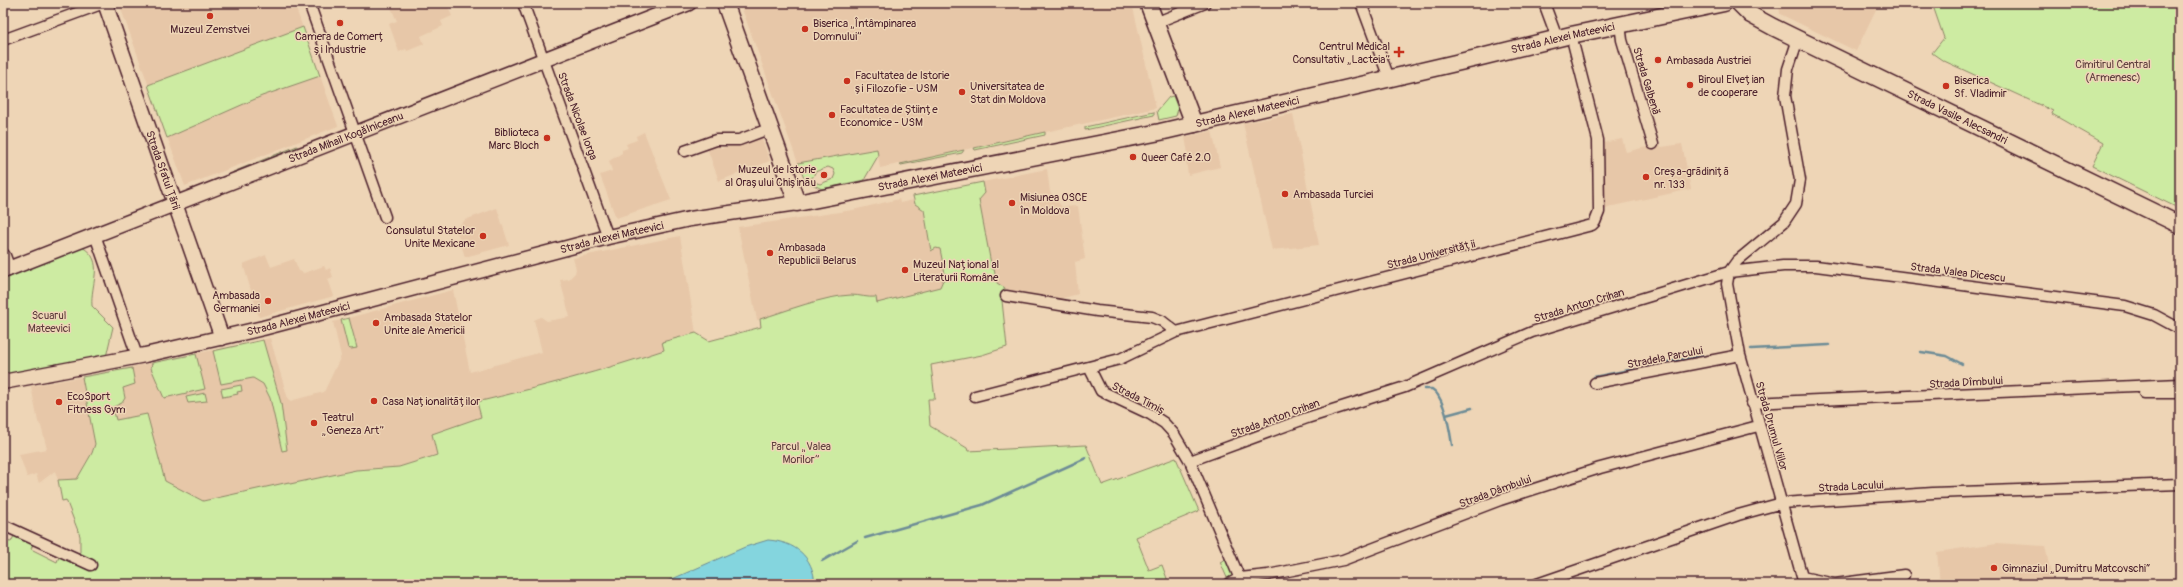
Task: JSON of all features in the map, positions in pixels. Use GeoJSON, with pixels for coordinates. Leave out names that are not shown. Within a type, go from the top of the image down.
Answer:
{"type":"FeatureCollection","features":[{"type":"Feature","properties":{"kind":"main road","name":"Strada Sfatul Țării"},"geometry":{"type":"LineString","coordinates":[[104,3],[222,338]]}},
{"type":"Feature","properties":{"kind":"main road","name":"Strada Mihail Kogălniceanu"},"geometry":{"type":"LineString","coordinates":[[5,265],[95,235],[176,204],[689,3]]}},
{"type":"Feature","properties":{"kind":"main road"},"geometry":{"type":"LineString","coordinates":[[725,3],[797,202]]}},
{"type":"Feature","properties":{"kind":"main road"},"geometry":{"type":"LineString","coordinates":[[1148,3],[1194,124]]}},
{"type":"Feature","properties":{"kind":"main road","name":"Strada Alexei Mateevici"},"geometry":{"type":"LineString","coordinates":[[3,382],[222,338],[608,237],[690,219],[797,202],[1124,140],[1564,36],[1724,3]]}},
{"type":"Feature","properties":{"kind":"main road","name":"Strada Vasile Alecsandri"},"geometry":{"type":"LineString","coordinates":[[1739,3],[1751,15],[1798,39],[2180,224]]}},
{"type":"Feature","properties":{"kind":"main road"},"geometry":{"type":"LineString","coordinates":[[1760,3],[1762,15],[1767,23]]}},
{"type":"Feature","properties":{"kind":"street"},"geometry":{"type":"LineString","coordinates":[[3,40],[104,3]]}},
{"type":"Feature","properties":{"kind":"street"},"geometry":{"type":"LineString","coordinates":[[309,3],[385,216]]}},
{"type":"Feature","properties":{"kind":"street","name":"Strada Nicolae Iorga"},"geometry":{"type":"LineString","coordinates":[[523,3],[577,148],[608,237]]}},
{"type":"Feature","properties":{"kind":"street"},"geometry":{"type":"LineString","coordinates":[[1155,23],[1205,3]]}},
{"type":"Feature","properties":{"kind":"street"},"geometry":{"type":"LineString","coordinates":[[1362,3],[1389,78]]}},
{"type":"Feature","properties":{"kind":"street","name":"Strada Universității"},"geometry":{"type":"LineString","coordinates":[[1089,367],[1140,351],[1176,332],[1592,225],[1599,212],[1598,140],[1564,36],[1544,3]]}},
{"type":"Feature","properties":{"kind":"street","name":"Strada Galbenă"},"geometry":{"type":"LineString","coordinates":[[1620,24],[1622,40],[1653,144]]}},
{"type":"Feature","properties":{"kind":"street"},"geometry":{"type":"LineString","coordinates":[[1729,272],[1737,261],[1784,222],[1796,204],[1800,180],[1785,96],[1788,69],[1798,39]]}},
{"type":"Feature","properties":{"kind":"street"},"geometry":{"type":"LineString","coordinates":[[685,151],[716,140],[738,140],[771,128]]}},
{"type":"Feature","properties":{"kind":"street"},"geometry":{"type":"LineString","coordinates":[[95,235],[137,356]]}},
{"type":"Feature","properties":{"kind":"street","name":"Strada Valea Dicescu"},"geometry":{"type":"LineString","coordinates":[[1729,272],[1783,266],[1833,268],[2125,306],[2154,315],[2180,329]]}},
{"type":"Feature","properties":{"kind":"street","name":"Strada Drumul Viilor"},"geometry":{"type":"LineString","coordinates":[[1729,272],[1727,284],[1740,355],[1758,426],[1782,502],[1803,580]]}},
{"type":"Feature","properties":{"kind":"street","name":"Strada Anton Crihan"},"geometry":{"type":"LineString","coordinates":[[1190,461],[1307,418],[1405,387],[1532,332],[1729,272]]}},
{"type":"Feature","properties":{"kind":"street"},"geometry":{"type":"LineString","coordinates":[[1006,296],[1097,311],[1152,317],[1162,321],[1176,332]]}},
{"type":"Feature","properties":{"kind":"street","name":"Stradela Parcului"},"geometry":{"type":"LineString","coordinates":[[1595,383],[1740,355]]}},
{"type":"Feature","properties":{"kind":"street"},"geometry":{"type":"LineString","coordinates":[[975,396],[1089,367]]}},
{"type":"Feature","properties":{"kind":"street","name":"Strada Timiș"},"geometry":{"type":"LineString","coordinates":[[1089,367],[1101,391],[1150,414],[1170,428],[1190,461],[1241,581]]}},
{"type":"Feature","properties":{"kind":"street","name":"Strada Dîmbului"},"geometry":{"type":"LineString","coordinates":[[1752,403],[2180,384]]}},
{"type":"Feature","properties":{"kind":"street"},"geometry":{"type":"LineString","coordinates":[[2144,393],[2180,392]]}},
{"type":"Feature","properties":{"kind":"street","name":"Strada Dâmbului"},"geometry":{"type":"LineString","coordinates":[[1241,581],[1344,560],[1500,500],[1600,468],[1758,426]]}},
{"type":"Feature","properties":{"kind":"street","name":"Strada Lacului"},"geometry":{"type":"LineString","coordinates":[[1537,584],[1738,514],[1782,502],[1932,494],[2180,484]]}},
{"type":"Feature","properties":{"kind":"street"},"geometry":{"type":"LineString","coordinates":[[3,525],[91,565]]}},
{"type":"Feature","properties":{"kind":"street"},"geometry":{"type":"LineString","coordinates":[[1803,580],[1835,584],[1904,575]]}},
{"type":"Feature","properties":{"kind":"street"},"geometry":{"type":"LineString","coordinates":[[1229,584],[1241,581]]}},
{"type":"Feature","properties":{"kind":"shaded area"},"geometry":{"type":"Polygon","coordinates":[[[138,3],[294,3],[338,126],[185,186],[121,9],[138,3]]]}},
{"type":"Feature","properties":{"kind":"shaded area"},"geometry":{"type":"Polygon","coordinates":[[[389,3],[446,3],[452,16],[441,21],[443,26],[421,36],[424,44],[407,51],[406,49],[399,52],[389,24],[397,21],[389,3]]]}},
{"type":"Feature","properties":{"kind":"shaded area","name":"Universitatea de Stat din Moldova"},"geometry":{"type":"Polygon","coordinates":[[[740,3],[1132,3],[1156,108],[880,168],[877,149],[798,163],[740,3]]]}},
{"type":"Feature","properties":{"kind":"shaded area"},"geometry":{"type":"Polygon","coordinates":[[[1779,3],[1879,3],[1856,51],[1780,14],[1779,3]]]}},
{"type":"Feature","properties":{"kind":"shaded area"},"geometry":{"type":"Polygon","coordinates":[[[1293,114],[1319,245],[1272,250],[1243,123],[1293,114]]]}},
{"type":"Feature","properties":{"kind":"shaded area"},"geometry":{"type":"Polygon","coordinates":[[[1212,131],[1220,167],[1188,175],[1186,160],[1189,159],[1185,137],[1212,131]]]}},
{"type":"Feature","properties":{"kind":"shaded area"},"geometry":{"type":"Polygon","coordinates":[[[644,132],[671,200],[616,218],[600,175],[612,171],[609,161],[622,153],[622,150],[628,148],[626,144],[637,140],[636,136],[644,132]]]}},
{"type":"Feature","properties":{"kind":"shaded area"},"geometry":{"type":"Polygon","coordinates":[[[760,134],[770,161],[719,181],[706,145],[718,141],[721,149],[760,134]]]}},
{"type":"Feature","properties":{"kind":"shaded area","name":"Creșa-grădiniță nr. 133"},"geometry":{"type":"Polygon","coordinates":[[[1622,139],[1626,152],[1658,144],[1662,147],[1682,144],[1691,189],[1613,206],[1604,210],[1603,143],[1622,139]]]}},
{"type":"Feature","properties":{"kind":"shaded area","name":"Misiunea OSCE în Moldova"},"geometry":{"type":"Polygon","coordinates":[[[1047,169],[1050,192],[1062,207],[1078,206],[1085,259],[1075,262],[1078,294],[1056,300],[1004,293],[1003,288],[996,283],[979,200],[985,193],[983,182],[1047,169]]]}},
{"type":"Feature","properties":{"kind":"shaded area"},"geometry":{"type":"Polygon","coordinates":[[[899,199],[900,203],[914,200],[915,204],[923,210],[931,250],[937,248],[940,249],[946,279],[940,287],[877,303],[876,297],[865,298],[852,295],[757,320],[738,227],[853,210],[899,199]]]}},
{"type":"Feature","properties":{"kind":"shaded area"},"geometry":{"type":"Polygon","coordinates":[[[497,208],[509,245],[465,257],[456,229],[465,220],[497,208]]]}},
{"type":"Feature","properties":{"kind":"shaded area"},"geometry":{"type":"Polygon","coordinates":[[[680,236],[696,333],[663,342],[664,350],[625,363],[556,384],[477,402],[481,417],[432,434],[437,454],[399,467],[356,470],[290,485],[290,482],[203,501],[165,481],[147,415],[116,420],[113,407],[122,403],[125,398],[120,375],[117,370],[270,338],[288,399],[290,401],[324,392],[341,356],[333,322],[453,290],[470,372],[542,352],[534,320],[541,317],[547,321],[570,317],[560,280],[569,279],[575,273],[576,269],[573,258],[680,236]]]}},
{"type":"Feature","properties":{"kind":"shaded area"},"geometry":{"type":"Polygon","coordinates":[[[266,255],[271,267],[294,259],[299,271],[304,273],[324,266],[326,270],[330,268],[333,277],[328,279],[334,296],[259,317],[243,264],[266,255]]]}},
{"type":"Feature","properties":{"kind":"shaded area"},"geometry":{"type":"Polygon","coordinates":[[[82,377],[95,444],[92,453],[77,479],[58,480],[55,471],[39,483],[36,474],[27,477],[19,454],[47,449],[41,426],[38,422],[31,386],[82,377]]]}},
{"type":"Feature","properties":{"kind":"shaded area","name":"Gimnaziul „Dumitru Matcovschi“"},"geometry":{"type":"Polygon","coordinates":[[[1997,543],[2045,546],[2053,584],[1940,584],[1937,552],[1997,543]]]}},
{"type":"Feature","properties":{"kind":"green space","name":"Cimitirul Central (Armenesc)"},"geometry":{"type":"Polygon","coordinates":[[[1932,3],[2180,3],[2180,209],[2092,166],[2103,143],[2052,114],[2053,111],[1942,60],[1932,53],[1944,38],[1932,3]]]}},
{"type":"Feature","properties":{"kind":"green space"},"geometry":{"type":"Polygon","coordinates":[[[303,27],[320,76],[262,96],[167,138],[148,85],[303,27]]]}},
{"type":"Feature","properties":{"kind":"green space"},"geometry":{"type":"Polygon","coordinates":[[[1173,96],[1178,109],[1176,116],[1159,120],[1157,111],[1169,97],[1173,96]]]}},
{"type":"Feature","properties":{"kind":"green space"},"geometry":{"type":"Polygon","coordinates":[[[1154,112],[1154,115],[1085,130],[1085,127],[1154,112]]]}},
{"type":"Feature","properties":{"kind":"green space"},"geometry":{"type":"Polygon","coordinates":[[[1045,132],[1045,135],[975,150],[974,148],[1045,132]]]}},
{"type":"Feature","properties":{"kind":"green space"},"geometry":{"type":"Polygon","coordinates":[[[297,146],[298,149],[234,174],[233,172],[297,146]]]}},
{"type":"Feature","properties":{"kind":"green space"},"geometry":{"type":"Polygon","coordinates":[[[877,149],[878,156],[864,180],[822,189],[810,183],[814,182],[820,184],[833,179],[835,174],[833,169],[828,167],[815,172],[813,177],[805,181],[798,163],[877,149]]]}},
{"type":"Feature","properties":{"kind":"green space"},"geometry":{"type":"Polygon","coordinates":[[[964,150],[962,153],[900,164],[964,150]]]}},
{"type":"Feature","properties":{"kind":"green space","name":"Parcul „Valea Morilor”"},"geometry":{"type":"Polygon","coordinates":[[[983,182],[985,193],[979,200],[992,269],[994,269],[997,283],[1005,288],[1002,301],[1007,347],[982,355],[931,365],[935,399],[928,399],[930,426],[967,448],[968,451],[1086,445],[1102,485],[1176,458],[1199,511],[1136,537],[1149,570],[1162,565],[1169,584],[3,584],[3,541],[11,542],[15,534],[34,542],[31,549],[57,562],[60,554],[80,556],[80,536],[66,500],[62,501],[58,480],[77,479],[92,453],[95,444],[82,377],[132,368],[135,384],[123,388],[125,398],[122,403],[113,407],[116,420],[147,414],[165,481],[203,501],[289,482],[290,484],[356,470],[399,467],[437,455],[432,434],[481,417],[477,402],[641,358],[664,350],[662,342],[696,333],[709,341],[761,327],[760,319],[829,298],[851,295],[876,297],[877,303],[940,287],[943,280],[946,279],[940,249],[936,248],[931,251],[924,210],[915,204],[913,196],[983,182]]]}},
{"type":"Feature","properties":{"kind":"green space","name":"Scuarul Mateevici"},"geometry":{"type":"Polygon","coordinates":[[[82,247],[89,253],[95,266],[92,306],[113,327],[106,357],[3,377],[3,278],[82,247]]]}},
{"type":"Feature","properties":{"kind":"green space"},"geometry":{"type":"Polygon","coordinates":[[[349,318],[357,348],[351,349],[348,348],[341,320],[349,318]]]}},
{"type":"Feature","properties":{"kind":"green space"},"geometry":{"type":"Polygon","coordinates":[[[263,340],[281,403],[287,450],[282,451],[270,398],[263,384],[253,378],[221,384],[213,351],[263,340]]]}},
{"type":"Feature","properties":{"kind":"green space"},"geometry":{"type":"Polygon","coordinates":[[[196,354],[205,389],[164,398],[151,368],[152,363],[196,354]]]}},
{"type":"Feature","properties":{"kind":"green space"},"geometry":{"type":"Polygon","coordinates":[[[241,385],[242,391],[237,392],[238,394],[223,397],[221,389],[241,385]]]}},
{"type":"Feature","properties":{"kind":"green space"},"geometry":{"type":"Polygon","coordinates":[[[205,393],[207,401],[188,403],[186,397],[205,393]]]}},
{"type":"Feature","properties":{"kind":"green space"},"geometry":{"type":"Polygon","coordinates":[[[1227,558],[1233,573],[1228,580],[1220,562],[1227,558]]]}},
{"type":"Feature","properties":{"kind":"water"},"geometry":{"type":"Polygon","coordinates":[[[768,540],[778,541],[794,547],[801,552],[811,566],[815,584],[661,584],[745,547],[768,540]]]}},
{"type":"Feature","properties":{"kind":"waterway"},"geometry":{"type":"LineString","coordinates":[[1751,349],[1829,345]]}},
{"type":"Feature","properties":{"kind":"waterway"},"geometry":{"type":"LineString","coordinates":[[1921,352],[1947,356],[1962,364]]}},
{"type":"Feature","properties":{"kind":"waterway"},"geometry":{"type":"LineString","coordinates":[[1646,366],[1694,357],[1708,356]]}},
{"type":"Feature","properties":{"kind":"waterway"},"geometry":{"type":"LineString","coordinates":[[1594,377],[1634,369]]}},
{"type":"Feature","properties":{"kind":"waterway"},"geometry":{"type":"LineString","coordinates":[[1424,389],[1432,389],[1437,393],[1444,407],[1452,445]]}},
{"type":"Feature","properties":{"kind":"waterway"},"geometry":{"type":"LineString","coordinates":[[1446,415],[1472,408]]}},
{"type":"Feature","properties":{"kind":"waterway"},"geometry":{"type":"LineString","coordinates":[[865,538],[982,505],[1086,458]]}},
{"type":"Feature","properties":{"kind":"waterway"},"geometry":{"type":"LineString","coordinates":[[822,561],[857,541]]}},
{"type":"Feature","properties":{"kind":"place","name":"Muzeul Zemstvei"},"geometry":{"type":"Point","coordinates":[210,16]}},
{"type":"Feature","properties":{"kind":"place","name":"Camera de Comerț și Industrie"},"geometry":{"type":"Point","coordinates":[340,23]}},
{"type":"Feature","properties":{"kind":"place","name":"Biserica „Întâmpinarea Domnului”"},"geometry":{"type":"Point","coordinates":[805,29]}},
{"type":"Feature","properties":{"kind":"place","name":"Centrul Medical Consultativ „Lacteia”"},"geometry":{"type":"Point","coordinates":[1399,52]}},
{"type":"Feature","properties":{"kind":"place","name":"Ambasada Austriei"},"geometry":{"type":"Point","coordinates":[1658,60]}},
{"type":"Feature","properties":{"kind":"place","name":"Facultatea de Istorie și Filozofie - USM"},"geometry":{"type":"Point","coordinates":[847,81]}},
{"type":"Feature","properties":{"kind":"place","name":"Biroul Elvețian de cooperare"},"geometry":{"type":"Point","coordinates":[1690,85]}},
{"type":"Feature","properties":{"kind":"place","name":"Biserica Sf. Vladimir"},"geometry":{"type":"Point","coordinates":[1946,86]}},
{"type":"Feature","properties":{"kind":"place","name":"Universitatea de Stat din Moldova"},"geometry":{"type":"Point","coordinates":[962,92]}},
{"type":"Feature","properties":{"kind":"place","name":"Facultatea de Științe Economice - USM"},"geometry":{"type":"Point","coordinates":[832,115]}},
{"type":"Feature","properties":{"kind":"place","name":"Biblioteca Marc Bloch"},"geometry":{"type":"Point","coordinates":[547,138]}},
{"type":"Feature","properties":{"kind":"place","name":"Queer Café 2.0"},"geometry":{"type":"Point","coordinates":[1133,157]}},
{"type":"Feature","properties":{"kind":"place","name":"Muzeul de Istorie al Orașului Chișinău"},"geometry":{"type":"Point","coordinates":[824,175]}},
{"type":"Feature","properties":{"kind":"place","name":"Creșa-grădiniță nr. 133"},"geometry":{"type":"Point","coordinates":[1646,177]}},
{"type":"Feature","properties":{"kind":"place","name":"Ambasada Turciei"},"geometry":{"type":"Point","coordinates":[1285,194]}},
{"type":"Feature","properties":{"kind":"place","name":"Misiunea OSCE în Moldova"},"geometry":{"type":"Point","coordinates":[1012,203]}},
{"type":"Feature","properties":{"kind":"place","name":"Consulatul Statelor Unite Mexicane"},"geometry":{"type":"Point","coordinates":[483,236]}},
{"type":"Feature","properties":{"kind":"place","name":"Ambasada Republicii Belarus"},"geometry":{"type":"Point","coordinates":[770,253]}},
{"type":"Feature","properties":{"kind":"place","name":"Muzeul Național al Literaturii Române"},"geometry":{"type":"Point","coordinates":[905,270]}},
{"type":"Feature","properties":{"kind":"place","name":"Ambasada Germaniei"},"geometry":{"type":"Point","coordinates":[268,301]}},
{"type":"Feature","properties":{"kind":"place","name":"Ambasada Statelor Unite ale Americii"},"geometry":{"type":"Point","coordinates":[376,323]}},
{"type":"Feature","properties":{"kind":"place","name":"Casa Naționalităților"},"geometry":{"type":"Point","coordinates":[374,401]}},
{"type":"Feature","properties":{"kind":"place","name":"EcoSport Fitness Gym"},"geometry":{"type":"Point","coordinates":[59,402]}},
{"type":"Feature","properties":{"kind":"place","name":"Teatrul „Geneza Art”"},"geometry":{"type":"Point","coordinates":[314,423]}},
{"type":"Feature","properties":{"kind":"place","name":"Gimnaziul „Dumitru Matcovschi“"},"geometry":{"type":"Point","coordinates":[1994,568]}}]}
